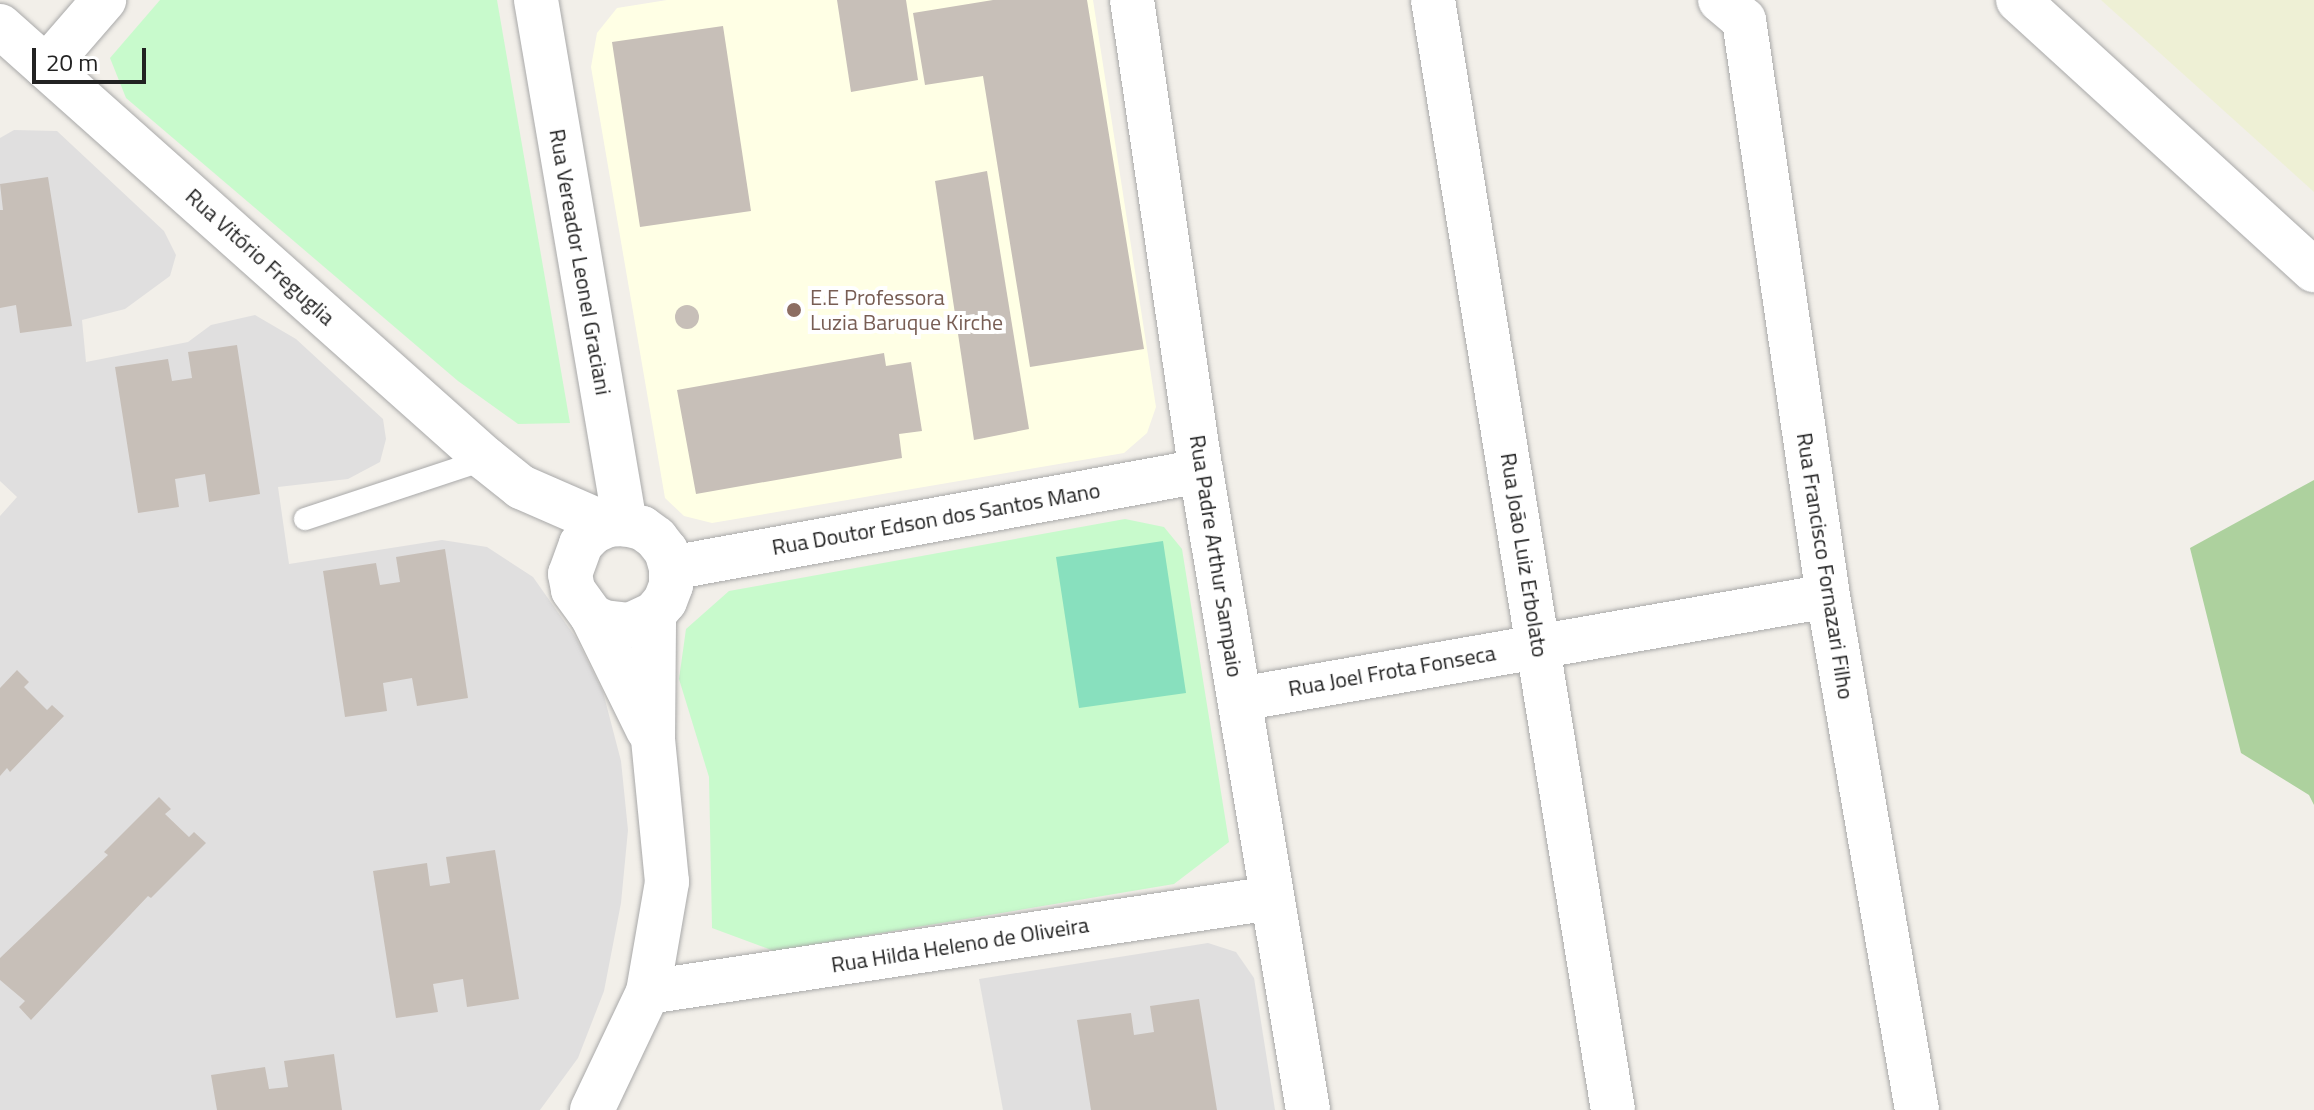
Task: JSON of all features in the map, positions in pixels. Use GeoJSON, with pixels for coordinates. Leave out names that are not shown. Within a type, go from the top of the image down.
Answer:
{"type":"FeatureCollection","features":[{"type":"Feature","properties":{"kind":"street"},"geometry":{"type":"LineString","coordinates":[[46,67],[104,0]]}},
{"type":"Feature","properties":{"kind":"street","name":"Rua Vereador Leonel Graciani"},"geometry":{"type":"LineString","coordinates":[[536,0],[616,525]]}},
{"type":"Feature","properties":{"kind":"street","name":"Rua Padre Arthur Sampaio"},"geometry":{"type":"LineString","coordinates":[[1132,0],[1201,471],[1308,1110]]}},
{"type":"Feature","properties":{"kind":"street","name":"Rua João Luiz Erbolato"},"geometry":{"type":"LineString","coordinates":[[1433,0],[1613,1110]]}},
{"type":"Feature","properties":{"kind":"street"},"geometry":{"type":"LineString","coordinates":[[2018,0],[2314,270]]}},
{"type":"Feature","properties":{"kind":"street","name":"Rua Francisco Fornazari Filho"},"geometry":{"type":"LineString","coordinates":[[1732,10],[1828,596],[1917,1110]]}},
{"type":"Feature","properties":{"kind":"street","name":"Rua Vitório Freguglia"},"geometry":{"type":"LineString","coordinates":[[0,26],[486,459],[521,487],[616,525]]}},
{"type":"Feature","properties":{"kind":"street","name":"Rua Doutor Edson dos Santos Mano"},"geometry":{"type":"LineString","coordinates":[[671,568],[1201,471]]}},
{"type":"Feature","properties":{"kind":"street","name":"Rua Vitório Freguglia"},"geometry":{"type":"LineString","coordinates":[[521,487],[570,574]]}},
{"type":"Feature","properties":{"kind":"street"},"geometry":{"type":"LineString","coordinates":[[592,616],[616,625],[630,625],[654,614],[665,601],[671,585],[671,568],[666,551],[656,538],[642,528],[616,525],[581,544],[570,574],[576,597],[592,616],[653,739]]}},
{"type":"Feature","properties":{"kind":"street","name":"Rua Joel Frota Fonseca"},"geometry":{"type":"LineString","coordinates":[[1240,699],[1539,644],[1828,596]]}},
{"type":"Feature","properties":{"kind":"street"},"geometry":{"type":"LineString","coordinates":[[592,1110],[648,992],[667,882],[653,739],[654,614]]}},
{"type":"Feature","properties":{"kind":"street","name":"Rua Hilda Heleno de Oliveira"},"geometry":{"type":"LineString","coordinates":[[648,992],[1272,898]]}},
{"type":"Feature","properties":{"kind":"lane"},"geometry":{"type":"LineString","coordinates":[[305,519],[486,459]]}},
{"type":"Feature","properties":{"kind":"shaded area","name":"E.E Professora Luzia Baruque Kirche"},"geometry":{"type":"Polygon","coordinates":[[[667,0],[1093,0],[1156,407],[1147,433],[1124,453],[712,523],[684,516],[665,498],[591,67],[597,33],[617,8],[667,0]]]}},
{"type":"Feature","properties":{"kind":"shaded area"},"geometry":{"type":"Polygon","coordinates":[[[2101,0],[2314,0],[2314,192],[2101,0]]]}},
{"type":"Feature","properties":{"kind":"shaded area"},"geometry":{"type":"Polygon","coordinates":[[[14,130],[57,131],[164,231],[176,255],[170,276],[125,309],[82,320],[86,362],[188,342],[211,325],[255,315],[296,339],[383,419],[386,439],[380,462],[348,479],[278,487],[289,564],[442,540],[487,547],[533,577],[576,638],[603,692],[621,761],[628,830],[621,903],[604,991],[578,1058],[540,1110],[0,1110],[0,516],[17,497],[0,481],[0,138],[14,130]]]}},
{"type":"Feature","properties":{"kind":"shaded area"},"geometry":{"type":"Polygon","coordinates":[[[1208,943],[1236,952],[1254,978],[1275,1110],[1003,1110],[979,979],[1208,943]]]}},
{"type":"Feature","properties":{"kind":"green space"},"geometry":{"type":"Polygon","coordinates":[[[160,0],[497,0],[570,423],[518,424],[458,381],[126,98],[110,58],[160,0]]]}},
{"type":"Feature","properties":{"kind":"green space"},"geometry":{"type":"Polygon","coordinates":[[[2314,480],[2314,805],[2309,795],[2241,753],[2190,548],[2314,480]]]}},
{"type":"Feature","properties":{"kind":"green space"},"geometry":{"type":"Polygon","coordinates":[[[1125,519],[1164,527],[1182,549],[1229,842],[1174,884],[774,951],[712,928],[709,777],[679,679],[686,629],[729,591],[1125,519]]]}},
{"type":"Feature","properties":{"kind":"green space"},"geometry":{"type":"Polygon","coordinates":[[[1163,541],[1186,693],[1079,708],[1056,557],[1163,541]]]}},
{"type":"Feature","properties":{"kind":"building"},"geometry":{"type":"Polygon","coordinates":[[[837,0],[906,0],[918,80],[851,92],[837,0]]]}},
{"type":"Feature","properties":{"kind":"building"},"geometry":{"type":"Polygon","coordinates":[[[993,0],[1087,0],[1144,349],[1030,367],[983,76],[925,85],[913,13],[993,0]]]}},
{"type":"Feature","properties":{"kind":"building"},"geometry":{"type":"Polygon","coordinates":[[[723,26],[751,211],[640,227],[612,42],[723,26]]]}},
{"type":"Feature","properties":{"kind":"building"},"geometry":{"type":"Polygon","coordinates":[[[987,171],[1029,429],[974,440],[935,181],[987,171]]]}},
{"type":"Feature","properties":{"kind":"building"},"geometry":{"type":"Polygon","coordinates":[[[48,177],[72,326],[20,333],[16,305],[0,308],[0,210],[3,210],[0,184],[48,177]]]}},
{"type":"Feature","properties":{"kind":"building"},"geometry":{"type":"Polygon","coordinates":[[[687,305],[698,312],[699,317],[692,328],[687,329],[676,322],[675,317],[682,306],[687,305]]]}},
{"type":"Feature","properties":{"kind":"building"},"geometry":{"type":"Polygon","coordinates":[[[237,345],[260,494],[209,502],[205,474],[175,479],[179,507],[138,513],[115,367],[168,359],[172,381],[192,378],[188,352],[237,345]]]}},
{"type":"Feature","properties":{"kind":"building"},"geometry":{"type":"Polygon","coordinates":[[[884,353],[886,366],[911,362],[922,431],[899,434],[902,458],[696,494],[677,390],[884,353]]]}},
{"type":"Feature","properties":{"kind":"building"},"geometry":{"type":"Polygon","coordinates":[[[445,549],[468,698],[417,706],[412,678],[383,683],[387,711],[345,717],[323,571],[376,563],[380,585],[400,582],[396,557],[445,549]]]}},
{"type":"Feature","properties":{"kind":"building"},"geometry":{"type":"Polygon","coordinates":[[[17,670],[29,682],[24,687],[47,710],[52,705],[64,716],[10,772],[7,768],[0,776],[0,688],[17,670]]]}},
{"type":"Feature","properties":{"kind":"building"},"geometry":{"type":"Polygon","coordinates":[[[159,797],[171,809],[165,814],[189,837],[194,832],[206,843],[151,898],[148,896],[31,1020],[19,1007],[25,1001],[0,980],[0,958],[108,855],[104,852],[159,797]]]}},
{"type":"Feature","properties":{"kind":"building"},"geometry":{"type":"Polygon","coordinates":[[[495,850],[519,999],[467,1007],[463,979],[433,984],[438,1012],[396,1018],[373,871],[427,863],[430,886],[450,883],[446,857],[495,850]]]}},
{"type":"Feature","properties":{"kind":"building"},"geometry":{"type":"Polygon","coordinates":[[[1199,999],[1217,1110],[1091,1110],[1077,1020],[1131,1013],[1134,1035],[1154,1032],[1150,1006],[1199,999]]]}},
{"type":"Feature","properties":{"kind":"building"},"geometry":{"type":"Polygon","coordinates":[[[334,1054],[342,1110],[217,1110],[211,1075],[265,1067],[269,1089],[288,1087],[284,1061],[334,1054]]]}},
{"type":"Feature","properties":{"kind":"place","name":"E.E Professora Luzia Baruque Kirche"},"geometry":{"type":"Point","coordinates":[794,310]}}]}
